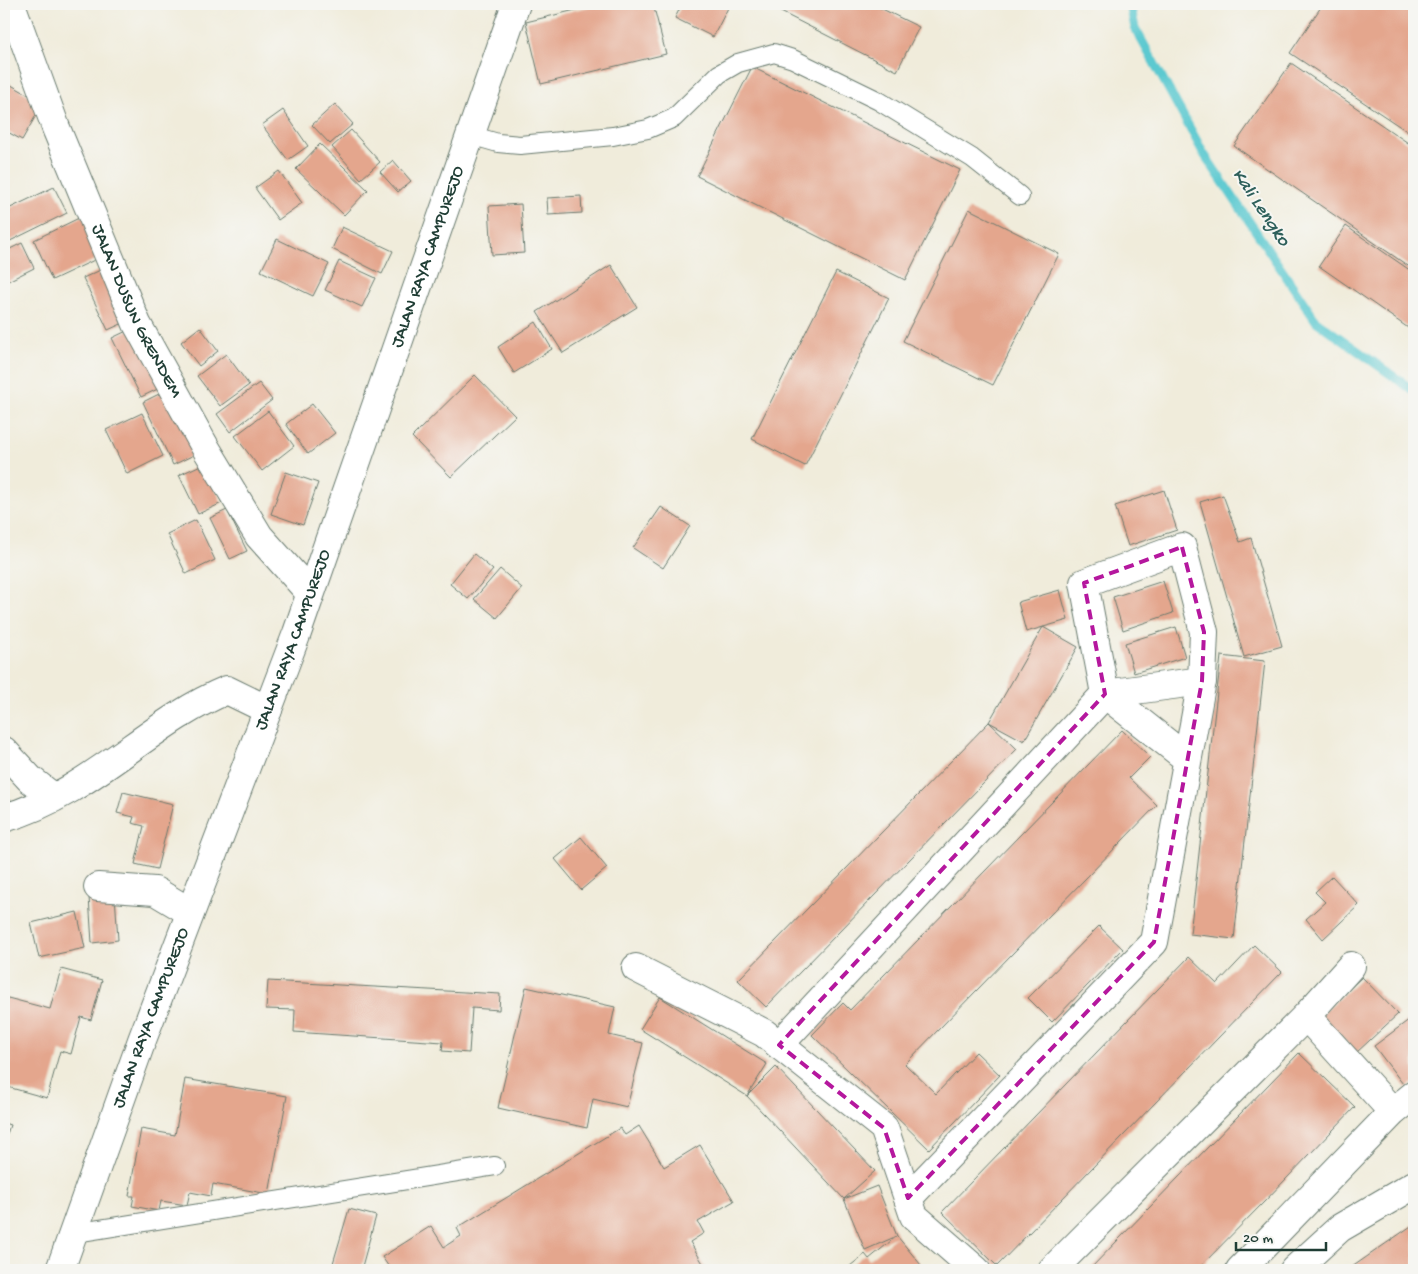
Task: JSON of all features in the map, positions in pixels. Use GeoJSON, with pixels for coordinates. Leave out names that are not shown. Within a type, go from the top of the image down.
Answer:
{"type":"FeatureCollection","features":[{"type":"Feature","properties":{"kind":"street","name":"JALAN DUSUN GRENDEM"},"geometry":{"type":"LineString","coordinates":[[12,4],[56,128],[137,324],[204,445],[259,536],[310,593]]}},
{"type":"Feature","properties":{"kind":"street","name":"JALAN RAYA CAMPUREJO"},"geometry":{"type":"LineString","coordinates":[[60,1270],[75,1233],[142,1040],[268,710],[516,4]]}},
{"type":"Feature","properties":{"kind":"street"},"geometry":{"type":"LineString","coordinates":[[908,1198],[1154,942],[1186,758],[1202,681],[1204,632],[1182,547],[1084,583],[1105,694],[1186,758]]}},
{"type":"Feature","properties":{"kind":"street"},"geometry":{"type":"LineString","coordinates":[[779,1045],[1105,694],[1202,681]]}},
{"type":"Feature","properties":{"kind":"street"},"geometry":{"type":"LineString","coordinates":[[4,818],[22,813],[108,766],[182,714],[210,697],[227,690],[268,710]]}},
{"type":"Feature","properties":{"kind":"street"},"geometry":{"type":"LineString","coordinates":[[4,751],[30,779],[53,797]]}},
{"type":"Feature","properties":{"kind":"street"},"geometry":{"type":"LineString","coordinates":[[98,886],[155,891],[190,912]]}},
{"type":"Feature","properties":{"kind":"street"},"geometry":{"type":"LineString","coordinates":[[1052,1270],[1306,1016],[1351,966]]}},
{"type":"Feature","properties":{"kind":"street"},"geometry":{"type":"LineString","coordinates":[[636,968],[764,1033],[884,1128],[914,1216],[976,1270]]}},
{"type":"Feature","properties":{"kind":"street"},"geometry":{"type":"LineString","coordinates":[[1306,1016],[1393,1112]]}},
{"type":"Feature","properties":{"kind":"street"},"geometry":{"type":"LineString","coordinates":[[1240,1270],[1393,1112],[1414,1095]]}},
{"type":"Feature","properties":{"kind":"street"},"geometry":{"type":"LineString","coordinates":[[1294,1270],[1340,1228],[1414,1185]]}},
{"type":"Feature","properties":{"kind":"lane"},"geometry":{"type":"LineString","coordinates":[[470,136],[498,144],[520,145],[613,136],[648,129],[674,118],[719,74],[738,63],[774,53],[887,106],[972,158],[1020,196]]}},
{"type":"Feature","properties":{"kind":"lane"},"geometry":{"type":"LineString","coordinates":[[75,1233],[495,1166]]}},
{"type":"Feature","properties":{"kind":"highlighted area"},"geometry":{"type":"Polygon","coordinates":[[[1182,547],[1204,632],[1202,681],[1154,942],[908,1198],[884,1128],[779,1045],[1105,694],[1084,583],[1182,547]]]}},
{"type":"Feature","properties":{"kind":"building"},"geometry":{"type":"Polygon","coordinates":[[[600,4],[653,4],[666,54],[541,84],[526,22],[600,4]]]}},
{"type":"Feature","properties":{"kind":"building"},"geometry":{"type":"Polygon","coordinates":[[[682,4],[730,4],[713,37],[675,18],[682,4]]]}},
{"type":"Feature","properties":{"kind":"building"},"geometry":{"type":"Polygon","coordinates":[[[778,4],[872,4],[919,27],[897,71],[775,9],[778,4]]]}},
{"type":"Feature","properties":{"kind":"building"},"geometry":{"type":"Polygon","coordinates":[[[1323,4],[1410,4],[1414,6],[1414,136],[1290,53],[1323,4]]]}},
{"type":"Feature","properties":{"kind":"building"},"geometry":{"type":"Polygon","coordinates":[[[1291,63],[1414,147],[1414,270],[1234,146],[1291,63]]]}},
{"type":"Feature","properties":{"kind":"building"},"geometry":{"type":"Polygon","coordinates":[[[752,67],[960,170],[905,280],[697,176],[752,67]]]}},
{"type":"Feature","properties":{"kind":"building"},"geometry":{"type":"Polygon","coordinates":[[[4,81],[43,103],[22,140],[4,130],[4,81]]]}},
{"type":"Feature","properties":{"kind":"building"},"geometry":{"type":"Polygon","coordinates":[[[335,104],[353,124],[330,144],[312,125],[335,104]]]}},
{"type":"Feature","properties":{"kind":"building"},"geometry":{"type":"Polygon","coordinates":[[[283,110],[308,146],[288,160],[262,125],[283,110]]]}},
{"type":"Feature","properties":{"kind":"building"},"geometry":{"type":"Polygon","coordinates":[[[351,130],[380,162],[361,179],[332,147],[351,130]]]}},
{"type":"Feature","properties":{"kind":"building"},"geometry":{"type":"Polygon","coordinates":[[[320,144],[368,190],[344,215],[296,169],[320,144]]]}},
{"type":"Feature","properties":{"kind":"building"},"geometry":{"type":"Polygon","coordinates":[[[393,160],[411,181],[398,192],[380,172],[393,160]]]}},
{"type":"Feature","properties":{"kind":"building"},"geometry":{"type":"Polygon","coordinates":[[[279,171],[302,203],[278,220],[255,188],[279,171]]]}},
{"type":"Feature","properties":{"kind":"building"},"geometry":{"type":"Polygon","coordinates":[[[54,187],[67,213],[4,244],[4,211],[54,187]]]}},
{"type":"Feature","properties":{"kind":"building"},"geometry":{"type":"Polygon","coordinates":[[[581,196],[582,213],[548,215],[547,198],[581,196]]]}},
{"type":"Feature","properties":{"kind":"building"},"geometry":{"type":"Polygon","coordinates":[[[521,204],[524,253],[492,255],[489,206],[521,204]]]}},
{"type":"Feature","properties":{"kind":"building"},"geometry":{"type":"Polygon","coordinates":[[[969,209],[1059,254],[993,385],[903,341],[969,209]]]}},
{"type":"Feature","properties":{"kind":"building"},"geometry":{"type":"Polygon","coordinates":[[[85,215],[105,255],[52,280],[34,240],[85,215]]]}},
{"type":"Feature","properties":{"kind":"building"},"geometry":{"type":"Polygon","coordinates":[[[1346,226],[1414,273],[1414,332],[1319,266],[1346,226]]]}},
{"type":"Feature","properties":{"kind":"building"},"geometry":{"type":"Polygon","coordinates":[[[342,227],[393,251],[382,274],[332,249],[342,227]]]}},
{"type":"Feature","properties":{"kind":"building"},"geometry":{"type":"Polygon","coordinates":[[[277,239],[329,264],[313,296],[261,271],[277,239]]]}},
{"type":"Feature","properties":{"kind":"building"},"geometry":{"type":"Polygon","coordinates":[[[22,243],[34,268],[4,283],[4,252],[22,243]]]}},
{"type":"Feature","properties":{"kind":"building"},"geometry":{"type":"Polygon","coordinates":[[[339,261],[376,278],[362,307],[325,290],[339,261]]]}},
{"type":"Feature","properties":{"kind":"building"},"geometry":{"type":"Polygon","coordinates":[[[611,265],[637,307],[563,353],[537,312],[611,265]]]}},
{"type":"Feature","properties":{"kind":"building"},"geometry":{"type":"Polygon","coordinates":[[[105,268],[130,320],[108,330],[83,278],[105,268]]]}},
{"type":"Feature","properties":{"kind":"building"},"geometry":{"type":"Polygon","coordinates":[[[836,272],[889,298],[805,466],[752,439],[836,272]]]}},
{"type":"Feature","properties":{"kind":"building"},"geometry":{"type":"Polygon","coordinates":[[[536,322],[552,349],[514,373],[498,347],[536,322]]]}},
{"type":"Feature","properties":{"kind":"building"},"geometry":{"type":"Polygon","coordinates":[[[137,326],[166,385],[141,397],[112,338],[137,326]]]}},
{"type":"Feature","properties":{"kind":"building"},"geometry":{"type":"Polygon","coordinates":[[[200,327],[218,351],[199,366],[181,342],[200,327]]]}},
{"type":"Feature","properties":{"kind":"building"},"geometry":{"type":"Polygon","coordinates":[[[226,354],[249,385],[220,406],[197,376],[226,354]]]}},
{"type":"Feature","properties":{"kind":"building"},"geometry":{"type":"Polygon","coordinates":[[[475,375],[515,416],[451,477],[412,437],[475,375]]]}},
{"type":"Feature","properties":{"kind":"building"},"geometry":{"type":"Polygon","coordinates":[[[259,383],[272,400],[230,432],[217,414],[259,383]]]}},
{"type":"Feature","properties":{"kind":"building"},"geometry":{"type":"Polygon","coordinates":[[[167,390],[198,453],[173,465],[143,402],[167,390]]]}},
{"type":"Feature","properties":{"kind":"building"},"geometry":{"type":"Polygon","coordinates":[[[312,404],[335,433],[308,454],[286,424],[312,404]]]}},
{"type":"Feature","properties":{"kind":"building"},"geometry":{"type":"Polygon","coordinates":[[[268,411],[294,446],[262,471],[235,436],[268,411]]]}},
{"type":"Feature","properties":{"kind":"building"},"geometry":{"type":"Polygon","coordinates":[[[142,413],[163,456],[127,474],[106,430],[142,413]]]}},
{"type":"Feature","properties":{"kind":"building"},"geometry":{"type":"Polygon","coordinates":[[[203,464],[222,503],[198,514],[179,475],[203,464]]]}},
{"type":"Feature","properties":{"kind":"building"},"geometry":{"type":"Polygon","coordinates":[[[286,472],[318,483],[303,525],[271,514],[286,472]]]}},
{"type":"Feature","properties":{"kind":"building"},"geometry":{"type":"Polygon","coordinates":[[[1164,490],[1177,530],[1128,546],[1115,506],[1164,490]]]}},
{"type":"Feature","properties":{"kind":"building"},"geometry":{"type":"Polygon","coordinates":[[[1223,495],[1240,542],[1251,538],[1282,646],[1244,657],[1200,502],[1223,495]]]}},
{"type":"Feature","properties":{"kind":"building"},"geometry":{"type":"Polygon","coordinates":[[[661,507],[690,526],[663,568],[633,548],[661,507]]]}},
{"type":"Feature","properties":{"kind":"building"},"geometry":{"type":"Polygon","coordinates":[[[227,510],[247,551],[230,559],[210,518],[227,510]]]}},
{"type":"Feature","properties":{"kind":"building"},"geometry":{"type":"Polygon","coordinates":[[[196,520],[215,560],[186,574],[167,534],[196,520]]]}},
{"type":"Feature","properties":{"kind":"building"},"geometry":{"type":"Polygon","coordinates":[[[474,554],[493,570],[468,599],[450,584],[474,554]]]}},
{"type":"Feature","properties":{"kind":"building"},"geometry":{"type":"Polygon","coordinates":[[[500,569],[522,588],[497,618],[474,599],[500,569]]]}},
{"type":"Feature","properties":{"kind":"building"},"geometry":{"type":"Polygon","coordinates":[[[1163,581],[1173,613],[1123,630],[1113,597],[1163,581]]]}},
{"type":"Feature","properties":{"kind":"building"},"geometry":{"type":"Polygon","coordinates":[[[1060,590],[1068,620],[1026,632],[1018,602],[1060,590]]]}},
{"type":"Feature","properties":{"kind":"building"},"geometry":{"type":"Polygon","coordinates":[[[1043,627],[1078,647],[1024,741],[989,722],[1043,627]]]}},
{"type":"Feature","properties":{"kind":"building"},"geometry":{"type":"Polygon","coordinates":[[[1176,627],[1185,657],[1134,673],[1125,643],[1176,627]]]}},
{"type":"Feature","properties":{"kind":"building"},"geometry":{"type":"Polygon","coordinates":[[[1221,656],[1265,661],[1234,939],[1190,934],[1221,656]]]}},
{"type":"Feature","properties":{"kind":"building"},"geometry":{"type":"Polygon","coordinates":[[[989,722],[1017,749],[766,1007],[738,980],[989,722]]]}},
{"type":"Feature","properties":{"kind":"building"},"geometry":{"type":"Polygon","coordinates":[[[1122,730],[1150,757],[1129,778],[1157,805],[905,1064],[936,1094],[976,1052],[1000,1075],[929,1149],[812,1035],[843,1003],[850,1010],[1122,730]]]}},
{"type":"Feature","properties":{"kind":"building"},"geometry":{"type":"Polygon","coordinates":[[[123,792],[173,804],[157,869],[135,864],[144,826],[132,823],[134,817],[117,813],[123,792]]]}},
{"type":"Feature","properties":{"kind":"building"},"geometry":{"type":"Polygon","coordinates":[[[581,837],[607,868],[581,890],[555,859],[581,837]]]}},
{"type":"Feature","properties":{"kind":"building"},"geometry":{"type":"Polygon","coordinates":[[[1332,876],[1359,905],[1323,939],[1306,919],[1325,902],[1315,892],[1332,876]]]}},
{"type":"Feature","properties":{"kind":"building"},"geometry":{"type":"Polygon","coordinates":[[[115,895],[118,940],[92,943],[89,897],[115,895]]]}},
{"type":"Feature","properties":{"kind":"building"},"geometry":{"type":"Polygon","coordinates":[[[77,912],[85,948],[39,958],[31,923],[77,912]]]}},
{"type":"Feature","properties":{"kind":"building"},"geometry":{"type":"Polygon","coordinates":[[[1099,926],[1123,949],[1052,1022],[1028,998],[1099,926]]]}},
{"type":"Feature","properties":{"kind":"building"},"geometry":{"type":"Polygon","coordinates":[[[1254,945],[1282,972],[997,1266],[942,1212],[1189,957],[1217,984],[1254,945]]]}},
{"type":"Feature","properties":{"kind":"building"},"geometry":{"type":"Polygon","coordinates":[[[61,969],[102,980],[91,1020],[81,1017],[71,1054],[60,1051],[47,1098],[4,1086],[4,997],[50,1009],[61,969]]]}},
{"type":"Feature","properties":{"kind":"building"},"geometry":{"type":"Polygon","coordinates":[[[1362,977],[1398,1014],[1356,1053],[1321,1015],[1362,977]]]}},
{"type":"Feature","properties":{"kind":"building"},"geometry":{"type":"Polygon","coordinates":[[[268,981],[500,994],[499,1010],[472,1008],[469,1053],[442,1051],[443,1042],[294,1032],[295,1010],[266,1009],[268,981]]]}},
{"type":"Feature","properties":{"kind":"building"},"geometry":{"type":"Polygon","coordinates":[[[526,987],[615,1007],[609,1035],[643,1043],[627,1107],[593,1099],[587,1128],[498,1108],[526,987]]]}},
{"type":"Feature","properties":{"kind":"building"},"geometry":{"type":"Polygon","coordinates":[[[660,997],[767,1064],[747,1096],[640,1029],[660,997]]]}},
{"type":"Feature","properties":{"kind":"building"},"geometry":{"type":"Polygon","coordinates":[[[1414,1016],[1414,1082],[1406,1088],[1374,1046],[1414,1016]]]}},
{"type":"Feature","properties":{"kind":"building"},"geometry":{"type":"Polygon","coordinates":[[[1299,1053],[1355,1107],[1264,1202],[1197,1270],[1089,1270],[1299,1053]]]}},
{"type":"Feature","properties":{"kind":"building"},"geometry":{"type":"Polygon","coordinates":[[[776,1067],[875,1171],[844,1199],[747,1096],[776,1067]]]}},
{"type":"Feature","properties":{"kind":"building"},"geometry":{"type":"Polygon","coordinates":[[[185,1079],[287,1096],[269,1194],[213,1184],[211,1196],[190,1192],[187,1205],[161,1201],[159,1211],[132,1206],[134,1196],[129,1196],[141,1129],[175,1135],[185,1079]]]}},
{"type":"Feature","properties":{"kind":"building"},"geometry":{"type":"Polygon","coordinates":[[[4,1123],[10,1125],[4,1143],[4,1123]]]}},
{"type":"Feature","properties":{"kind":"building"},"geometry":{"type":"Polygon","coordinates":[[[639,1126],[664,1167],[700,1145],[734,1201],[698,1222],[704,1233],[690,1242],[707,1270],[391,1270],[382,1257],[431,1226],[444,1247],[461,1236],[457,1228],[620,1128],[625,1135],[639,1126]]]}},
{"type":"Feature","properties":{"kind":"building"},"geometry":{"type":"Polygon","coordinates":[[[877,1186],[897,1236],[865,1250],[844,1199],[877,1186]]]}},
{"type":"Feature","properties":{"kind":"building"},"geometry":{"type":"Polygon","coordinates":[[[349,1209],[376,1216],[361,1270],[331,1270],[349,1209]]]}},
{"type":"Feature","properties":{"kind":"building"},"geometry":{"type":"Polygon","coordinates":[[[1414,1224],[1414,1270],[1347,1270],[1355,1265],[1414,1224]]]}},
{"type":"Feature","properties":{"kind":"building"},"geometry":{"type":"Polygon","coordinates":[[[897,1236],[921,1265],[914,1270],[845,1270],[865,1254],[869,1259],[897,1236]]]}},
{"type":"Feature","properties":{"kind":"waterway","name":"Kali Lengko"},"geometry":{"type":"LineString","coordinates":[[1130,4],[1135,28],[1204,154],[1316,321],[1414,391]]}}]}
